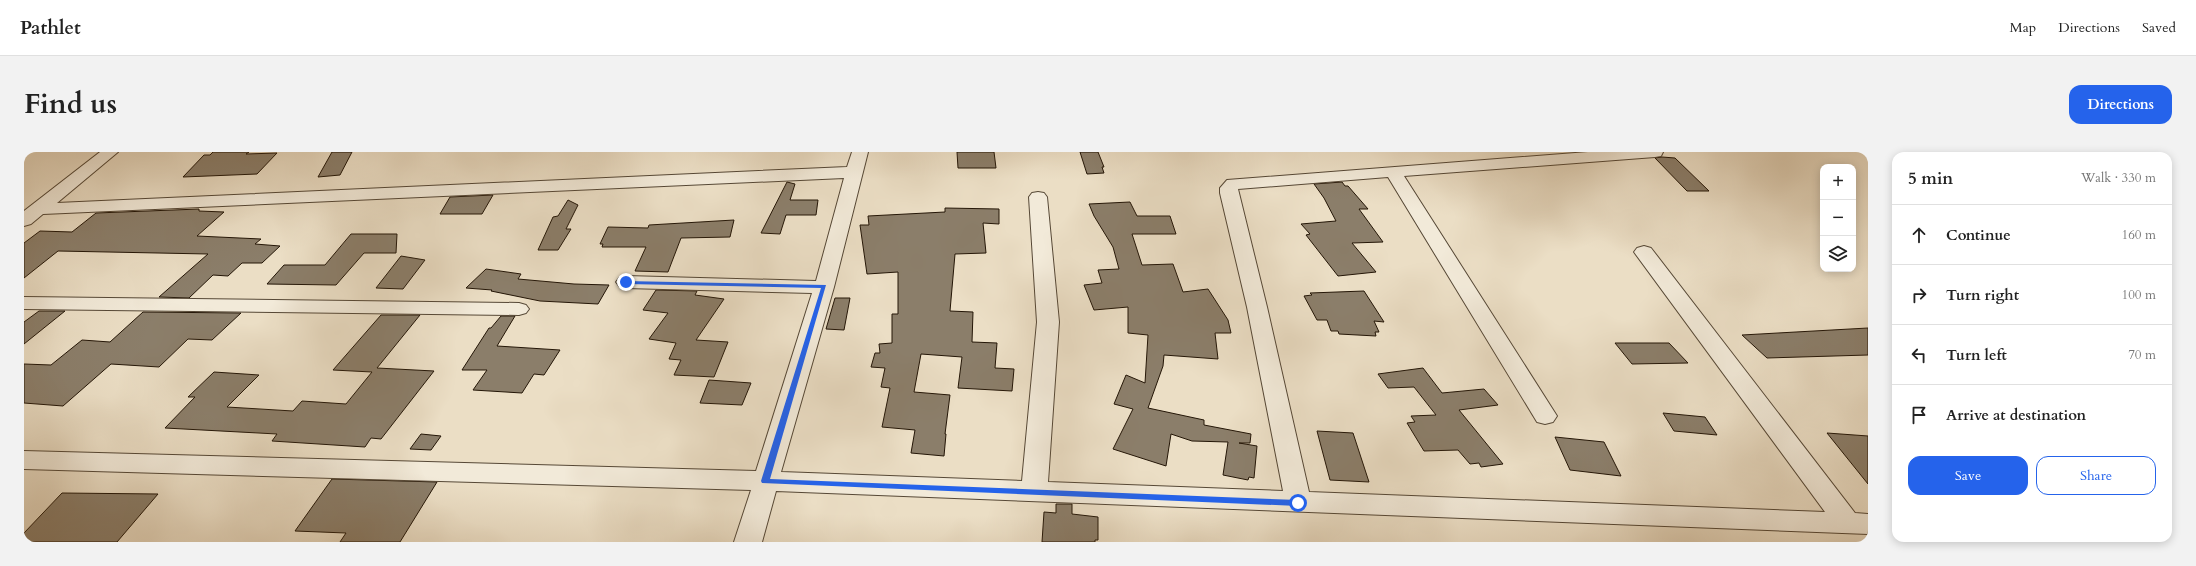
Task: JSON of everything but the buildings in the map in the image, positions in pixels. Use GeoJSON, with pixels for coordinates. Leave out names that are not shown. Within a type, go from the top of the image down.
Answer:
{"type":"FeatureCollection","features":[{"type":"Feature","properties":{"kind":"street"},"geometry":{"type":"LineString","coordinates":[[24,220],[110,152]]}},
{"type":"Feature","properties":{"kind":"street"},"geometry":{"type":"LineString","coordinates":[[748,542],[824,287],[860,152]]}},
{"type":"Feature","properties":{"kind":"street"},"geometry":{"type":"LineString","coordinates":[[1298,503],[1257,307],[1229,188],[1233,184],[1656,152]]}},
{"type":"Feature","properties":{"kind":"street"},"geometry":{"type":"LineString","coordinates":[[40,208],[854,172]]}},
{"type":"Feature","properties":{"kind":"street"},"geometry":{"type":"LineString","coordinates":[[1393,172],[1545,416]]}},
{"type":"Feature","properties":{"kind":"street"},"geometry":{"type":"LineString","coordinates":[[1034,492],[1048,322],[1038,197]]}},
{"type":"Feature","properties":{"kind":"street"},"geometry":{"type":"LineString","coordinates":[[1644,252],[1857,523]]}},
{"type":"Feature","properties":{"kind":"street"},"geometry":{"type":"LineString","coordinates":[[626,282],[824,287]]}},
{"type":"Feature","properties":{"kind":"street"},"geometry":{"type":"LineString","coordinates":[[24,303],[519,309]]}},
{"type":"Feature","properties":{"kind":"street"},"geometry":{"type":"LineString","coordinates":[[24,460],[765,481],[1298,503],[1857,523]]}},
{"type":"Feature","properties":{"kind":"route"},"geometry":{"type":"LineString","coordinates":[[626,282],[824,287],[765,481],[1298,503]]}}]}
